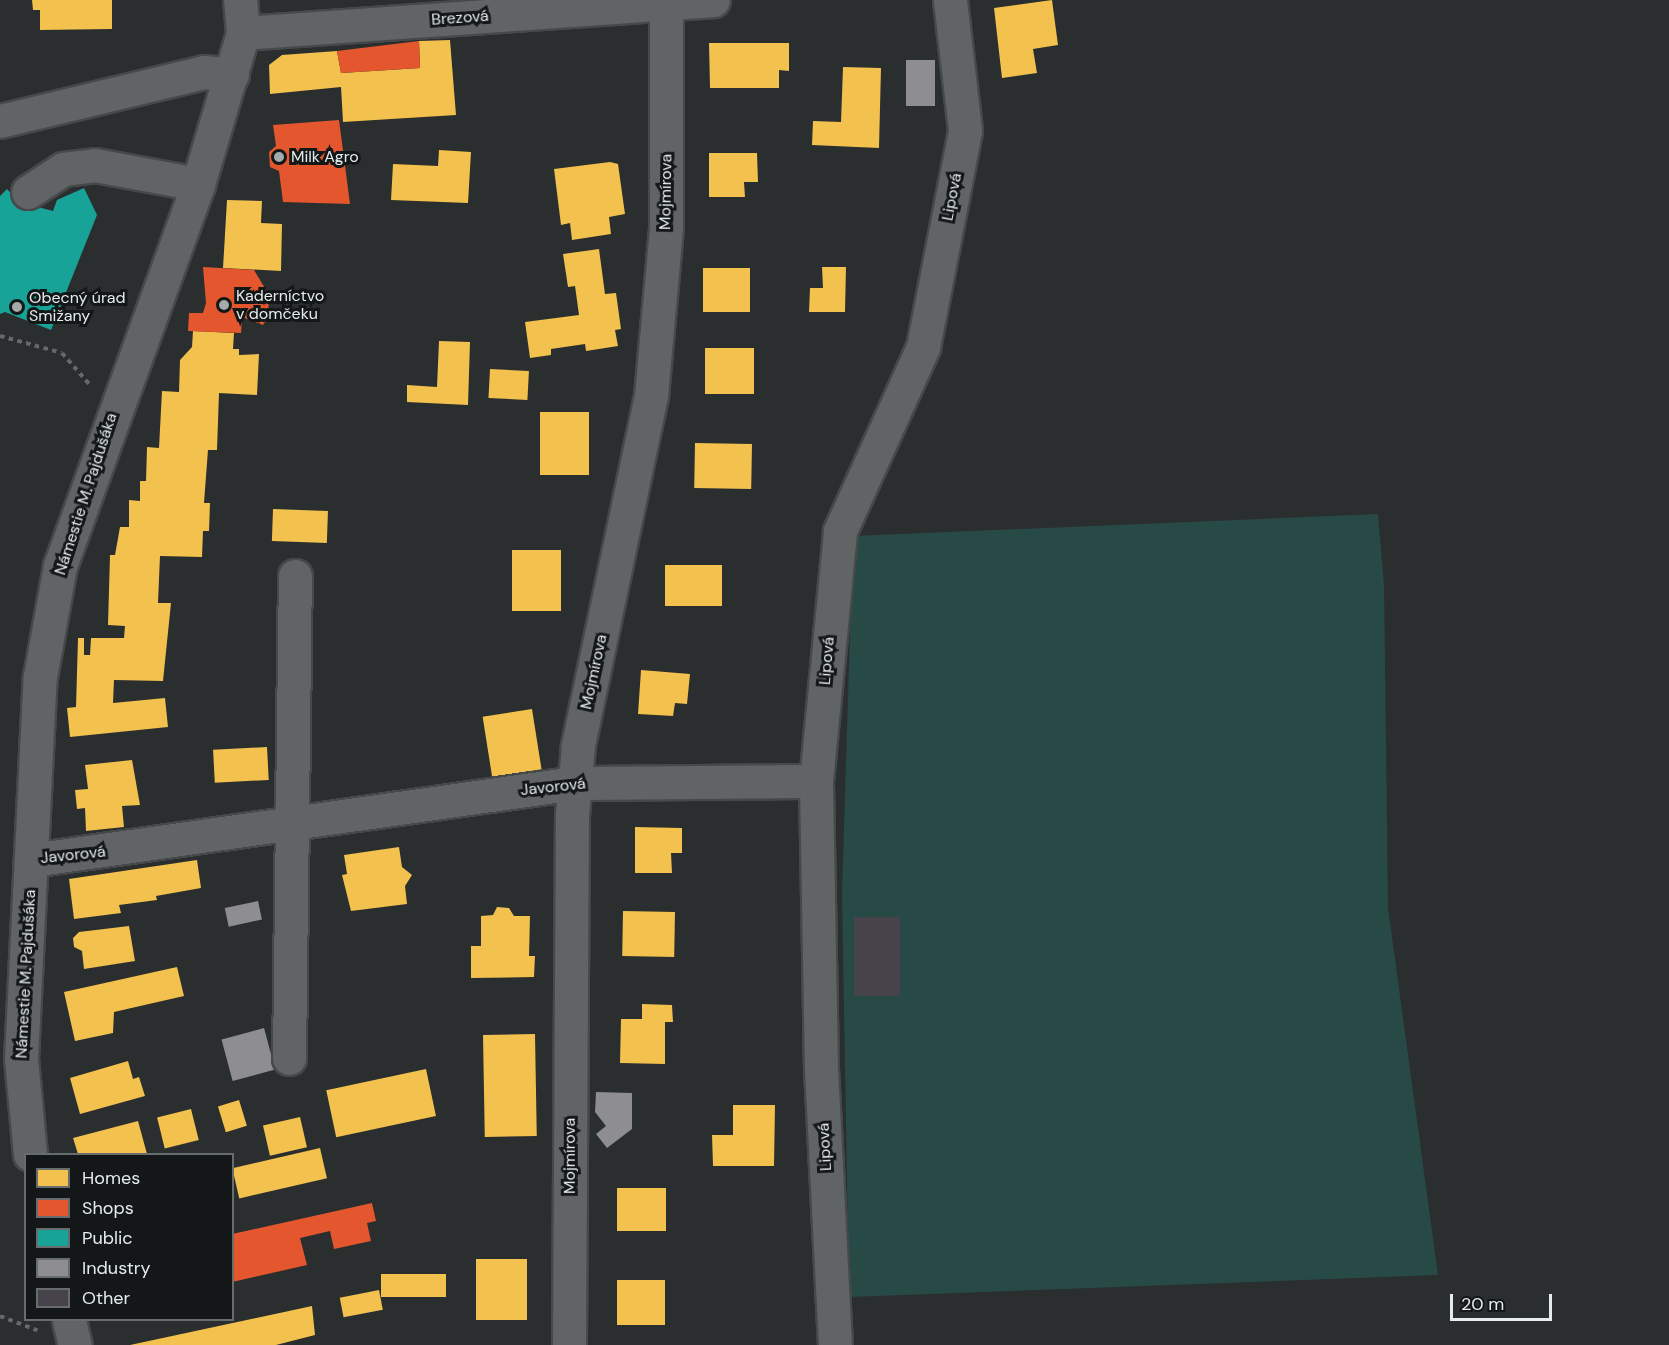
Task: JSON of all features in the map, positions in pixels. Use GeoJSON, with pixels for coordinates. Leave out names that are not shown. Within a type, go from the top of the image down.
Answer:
{"type":"FeatureCollection","features":[{"type":"Feature","properties":{"kind":"street","name":"Námestie M. Pajdušáka"},"geometry":{"type":"LineString","coordinates":[[30,1153],[21,1059],[40,677],[60,566],[198,184],[243,33],[240,0]]}},
{"type":"Feature","properties":{"kind":"street","name":"Brezová"},"geometry":{"type":"LineString","coordinates":[[243,33],[713,0]]}},
{"type":"Feature","properties":{"kind":"street","name":"Lipová"},"geometry":{"type":"LineString","coordinates":[[835,1345],[822,1070],[816,781],[840,531],[922,347],[965,130],[950,0]]}},
{"type":"Feature","properties":{"kind":"street","name":"Mojmírova"},"geometry":{"type":"LineString","coordinates":[[569,1345],[575,783],[578,745],[651,396],[666,227],[655,3]]}},
{"type":"Feature","properties":{"kind":"street"},"geometry":{"type":"LineString","coordinates":[[0,121],[204,72],[232,75]]}},
{"type":"Feature","properties":{"kind":"street"},"geometry":{"type":"LineString","coordinates":[[28,192],[63,169],[95,165],[198,184]]}},
{"type":"Feature","properties":{"kind":"street"},"geometry":{"type":"LineString","coordinates":[[289,1058],[295,576]]}},
{"type":"Feature","properties":{"kind":"street","name":"Javorová"},"geometry":{"type":"LineString","coordinates":[[32,860],[575,783],[816,781]]}},
{"type":"Feature","properties":{"kind":"street"},"geometry":{"type":"LineString","coordinates":[[69,1321],[75,1345]]}},
{"type":"Feature","properties":{"kind":"path"},"geometry":{"type":"LineString","coordinates":[[0,336],[62,353]]}},
{"type":"Feature","properties":{"kind":"shaded area"},"geometry":{"type":"Polygon","coordinates":[[[1378,514],[1384,585],[1388,908],[1438,1275],[849,1297],[842,893],[853,536],[1378,514]]]}},
{"type":"Feature","properties":{"kind":"building: Homes"},"geometry":{"type":"Polygon","coordinates":[[[32,0],[112,0],[112,29],[40,30],[40,10],[33,10],[32,0]]]}},
{"type":"Feature","properties":{"kind":"building: Homes"},"geometry":{"type":"Polygon","coordinates":[[[1052,0],[1058,45],[1033,49],[1037,73],[1002,78],[994,8],[1052,0]]]}},
{"type":"Feature","properties":{"kind":"building: Homes"},"geometry":{"type":"Polygon","coordinates":[[[450,40],[456,115],[343,122],[341,87],[270,94],[269,65],[282,55],[337,51],[341,73],[420,68],[419,41],[450,40]]]}},
{"type":"Feature","properties":{"kind":"building: Homes"},"geometry":{"type":"Polygon","coordinates":[[[709,43],[789,43],[789,71],[779,70],[779,88],[710,88],[709,43]]]}},
{"type":"Feature","properties":{"kind":"building: Homes"},"geometry":{"type":"Polygon","coordinates":[[[843,67],[881,68],[879,148],[812,145],[813,121],[841,122],[843,67]]]}},
{"type":"Feature","properties":{"kind":"building: Homes"},"geometry":{"type":"Polygon","coordinates":[[[439,150],[471,152],[468,203],[391,200],[393,164],[438,166],[439,150]]]}},
{"type":"Feature","properties":{"kind":"building: Homes"},"geometry":{"type":"Polygon","coordinates":[[[709,153],[757,153],[758,182],[744,182],[745,197],[709,197],[709,153]]]}},
{"type":"Feature","properties":{"kind":"building: Homes"},"geometry":{"type":"Polygon","coordinates":[[[610,162],[618,164],[625,214],[609,217],[611,234],[572,240],[570,223],[561,225],[554,169],[610,162]]]}},
{"type":"Feature","properties":{"kind":"building: Homes"},"geometry":{"type":"Polygon","coordinates":[[[227,200],[262,201],[261,223],[282,224],[281,271],[223,268],[227,200]]]}},
{"type":"Feature","properties":{"kind":"building: Homes"},"geometry":{"type":"Polygon","coordinates":[[[599,249],[605,294],[616,293],[621,329],[615,330],[618,346],[586,351],[585,344],[551,349],[551,355],[530,358],[525,322],[579,315],[575,286],[568,287],[563,254],[599,249]]]}},
{"type":"Feature","properties":{"kind":"building: Homes"},"geometry":{"type":"Polygon","coordinates":[[[822,267],[846,267],[845,312],[809,312],[810,288],[823,288],[822,267]]]}},
{"type":"Feature","properties":{"kind":"building: Homes"},"geometry":{"type":"Polygon","coordinates":[[[703,268],[750,268],[750,312],[703,312],[703,268]]]}},
{"type":"Feature","properties":{"kind":"building: Homes"},"geometry":{"type":"Polygon","coordinates":[[[193,331],[234,333],[233,349],[239,349],[239,355],[259,354],[257,395],[219,393],[217,450],[208,450],[204,503],[210,503],[209,531],[203,531],[202,557],[160,556],[158,603],[171,603],[163,681],[114,680],[113,703],[165,698],[168,727],[70,737],[67,708],[76,707],[78,638],[84,638],[84,655],[90,655],[91,638],[124,638],[125,626],[108,625],[110,555],[115,555],[120,527],[129,527],[129,500],[140,501],[140,481],[146,481],[147,447],[159,448],[162,391],[179,392],[180,360],[192,347],[193,331]]]}},
{"type":"Feature","properties":{"kind":"building: Homes"},"geometry":{"type":"Polygon","coordinates":[[[439,341],[470,342],[468,405],[407,402],[407,385],[437,387],[439,341]]]}},
{"type":"Feature","properties":{"kind":"building: Homes"},"geometry":{"type":"Polygon","coordinates":[[[705,348],[754,348],[754,394],[705,394],[705,348]]]}},
{"type":"Feature","properties":{"kind":"building: Homes"},"geometry":{"type":"Polygon","coordinates":[[[490,369],[529,371],[527,400],[488,398],[490,369]]]}},
{"type":"Feature","properties":{"kind":"building: Homes"},"geometry":{"type":"Polygon","coordinates":[[[540,412],[589,412],[589,475],[540,475],[540,412]]]}},
{"type":"Feature","properties":{"kind":"building: Homes"},"geometry":{"type":"Polygon","coordinates":[[[695,443],[752,444],[751,489],[694,488],[695,443]]]}},
{"type":"Feature","properties":{"kind":"building: Homes"},"geometry":{"type":"Polygon","coordinates":[[[273,509],[328,511],[327,543],[272,541],[273,509]]]}},
{"type":"Feature","properties":{"kind":"building: Homes"},"geometry":{"type":"Polygon","coordinates":[[[512,550],[561,550],[561,611],[512,611],[512,550]]]}},
{"type":"Feature","properties":{"kind":"building: Homes"},"geometry":{"type":"Polygon","coordinates":[[[665,565],[722,565],[722,606],[665,606],[665,565]]]}},
{"type":"Feature","properties":{"kind":"building: Homes"},"geometry":{"type":"Polygon","coordinates":[[[641,670],[690,674],[687,704],[675,703],[673,716],[638,714],[641,670]]]}},
{"type":"Feature","properties":{"kind":"building: Homes"},"geometry":{"type":"Polygon","coordinates":[[[532,709],[542,769],[492,777],[483,717],[532,709]]]}},
{"type":"Feature","properties":{"kind":"building: Homes"},"geometry":{"type":"Polygon","coordinates":[[[267,747],[269,780],[215,783],[213,750],[267,747]]]}},
{"type":"Feature","properties":{"kind":"building: Homes"},"geometry":{"type":"Polygon","coordinates":[[[132,760],[140,805],[122,806],[124,827],[86,831],[85,808],[77,809],[75,790],[88,789],[85,765],[132,760]]]}},
{"type":"Feature","properties":{"kind":"building: Homes"},"geometry":{"type":"Polygon","coordinates":[[[635,827],[682,828],[682,853],[671,853],[672,873],[635,873],[635,827]]]}},
{"type":"Feature","properties":{"kind":"building: Homes"},"geometry":{"type":"Polygon","coordinates":[[[399,847],[402,867],[412,875],[405,886],[407,904],[351,911],[342,875],[347,874],[344,855],[399,847]]]}},
{"type":"Feature","properties":{"kind":"building: Homes"},"geometry":{"type":"Polygon","coordinates":[[[197,860],[201,888],[156,896],[157,900],[119,905],[121,913],[74,919],[69,879],[197,860]]]}},
{"type":"Feature","properties":{"kind":"building: Homes"},"geometry":{"type":"Polygon","coordinates":[[[497,907],[509,908],[514,916],[530,916],[529,956],[535,956],[534,977],[471,978],[471,946],[481,946],[481,916],[493,915],[497,907]]]}},
{"type":"Feature","properties":{"kind":"building: Homes"},"geometry":{"type":"Polygon","coordinates":[[[623,911],[675,912],[674,957],[622,956],[623,911]]]}},
{"type":"Feature","properties":{"kind":"building: Homes"},"geometry":{"type":"Polygon","coordinates":[[[129,926],[135,961],[84,969],[82,951],[74,947],[73,938],[79,932],[129,926]]]}},
{"type":"Feature","properties":{"kind":"building: Homes"},"geometry":{"type":"Polygon","coordinates":[[[177,967],[184,996],[114,1012],[113,1033],[75,1041],[64,992],[177,967]]]}},
{"type":"Feature","properties":{"kind":"building: Homes"},"geometry":{"type":"Polygon","coordinates":[[[642,1004],[672,1005],[673,1022],[665,1022],[665,1064],[620,1063],[621,1019],[642,1019],[642,1004]]]}},
{"type":"Feature","properties":{"kind":"building: Homes"},"geometry":{"type":"Polygon","coordinates":[[[535,1034],[537,1136],[485,1137],[483,1035],[535,1034]]]}},
{"type":"Feature","properties":{"kind":"building: Homes"},"geometry":{"type":"Polygon","coordinates":[[[128,1061],[133,1079],[139,1077],[145,1096],[80,1114],[70,1078],[128,1061]]]}},
{"type":"Feature","properties":{"kind":"building: Homes"},"geometry":{"type":"Polygon","coordinates":[[[426,1069],[436,1116],[336,1137],[326,1090],[426,1069]]]}},
{"type":"Feature","properties":{"kind":"building: Homes"},"geometry":{"type":"Polygon","coordinates":[[[239,1100],[247,1126],[226,1132],[218,1106],[239,1100]]]}},
{"type":"Feature","properties":{"kind":"building: Homes"},"geometry":{"type":"Polygon","coordinates":[[[733,1105],[775,1105],[774,1166],[713,1166],[712,1135],[733,1135],[733,1105]]]}},
{"type":"Feature","properties":{"kind":"building: Homes"},"geometry":{"type":"Polygon","coordinates":[[[191,1109],[199,1140],[165,1149],[157,1117],[191,1109]]]}},
{"type":"Feature","properties":{"kind":"building: Homes"},"geometry":{"type":"Polygon","coordinates":[[[300,1117],[307,1147],[270,1156],[263,1126],[300,1117]]]}},
{"type":"Feature","properties":{"kind":"building: Homes"},"geometry":{"type":"Polygon","coordinates":[[[138,1121],[147,1153],[78,1153],[73,1138],[138,1121]]]}},
{"type":"Feature","properties":{"kind":"building: Homes"},"geometry":{"type":"Polygon","coordinates":[[[320,1148],[327,1178],[239,1198],[234,1168],[320,1148]]]}},
{"type":"Feature","properties":{"kind":"building: Homes"},"geometry":{"type":"Polygon","coordinates":[[[617,1188],[666,1188],[666,1231],[617,1231],[617,1188]]]}},
{"type":"Feature","properties":{"kind":"building: Homes"},"geometry":{"type":"Polygon","coordinates":[[[476,1259],[527,1259],[527,1320],[476,1320],[476,1259]]]}},
{"type":"Feature","properties":{"kind":"building: Homes"},"geometry":{"type":"Polygon","coordinates":[[[381,1274],[446,1274],[446,1297],[381,1297],[381,1274]]]}},
{"type":"Feature","properties":{"kind":"building: Homes"},"geometry":{"type":"Polygon","coordinates":[[[617,1280],[665,1280],[665,1325],[617,1325],[617,1280]]]}},
{"type":"Feature","properties":{"kind":"building: Homes"},"geometry":{"type":"Polygon","coordinates":[[[379,1290],[383,1310],[344,1317],[340,1298],[379,1290]]]}},
{"type":"Feature","properties":{"kind":"building: Homes"},"geometry":{"type":"Polygon","coordinates":[[[312,1306],[315,1335],[276,1345],[130,1345],[312,1306]]]}},
{"type":"Feature","properties":{"kind":"building: Shops"},"geometry":{"type":"Polygon","coordinates":[[[419,41],[420,68],[341,73],[337,51],[419,41]]]}},
{"type":"Feature","properties":{"kind":"building: Shops"},"geometry":{"type":"Polygon","coordinates":[[[339,120],[350,204],[283,202],[279,171],[270,167],[269,152],[276,146],[273,125],[339,120]]]}},
{"type":"Feature","properties":{"kind":"building: Shops"},"geometry":{"type":"Polygon","coordinates":[[[203,267],[254,270],[269,295],[268,317],[263,325],[242,317],[241,333],[188,331],[189,313],[203,313],[206,303],[203,267]]]}},
{"type":"Feature","properties":{"kind":"building: Shops"},"geometry":{"type":"Polygon","coordinates":[[[372,1203],[376,1221],[367,1223],[371,1241],[334,1249],[330,1231],[300,1238],[307,1265],[234,1282],[234,1234],[372,1203]]]}},
{"type":"Feature","properties":{"kind":"building: Public"},"geometry":{"type":"Polygon","coordinates":[[[84,188],[97,215],[51,330],[5,312],[0,314],[0,196],[7,189],[19,202],[53,211],[57,200],[84,188]]]}},
{"type":"Feature","properties":{"kind":"building: Industry"},"geometry":{"type":"Polygon","coordinates":[[[906,60],[935,60],[935,106],[906,106],[906,60]]]}},
{"type":"Feature","properties":{"kind":"building: Industry"},"geometry":{"type":"Polygon","coordinates":[[[258,901],[262,920],[229,927],[225,908],[258,901]]]}},
{"type":"Feature","properties":{"kind":"building: Industry"},"geometry":{"type":"Polygon","coordinates":[[[264,1028],[275,1070],[233,1081],[221,1039],[264,1028]]]}},
{"type":"Feature","properties":{"kind":"building: Industry"},"geometry":{"type":"Polygon","coordinates":[[[596,1092],[632,1093],[632,1129],[607,1148],[596,1134],[606,1126],[595,1112],[596,1092]]]}},
{"type":"Feature","properties":{"kind":"building: Other"},"geometry":{"type":"Polygon","coordinates":[[[854,917],[900,917],[900,996],[854,996],[854,917]]]}},
{"type":"Feature","properties":{"kind":"place","name":"Milk Agro"},"geometry":{"type":"Point","coordinates":[279,157]}},
{"type":"Feature","properties":{"kind":"place","name":"Kaderníctvo v domčeku"},"geometry":{"type":"Point","coordinates":[224,305]}},
{"type":"Feature","properties":{"kind":"place","name":"Obecný úrad Smižany"},"geometry":{"type":"Point","coordinates":[17,307]}}]}
